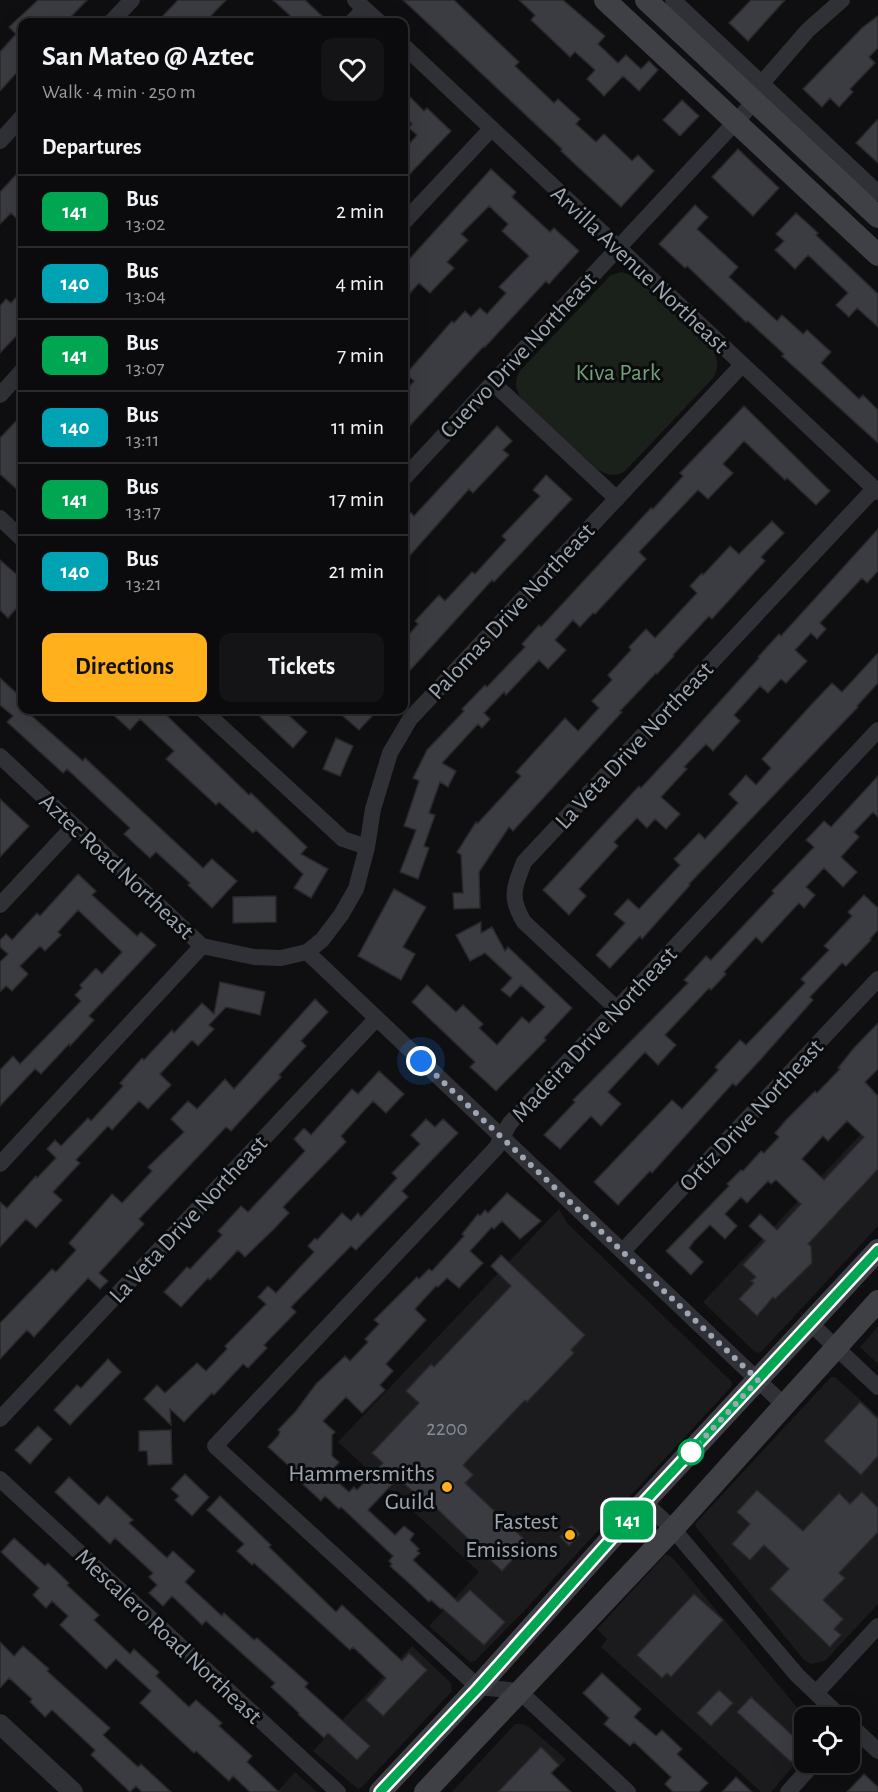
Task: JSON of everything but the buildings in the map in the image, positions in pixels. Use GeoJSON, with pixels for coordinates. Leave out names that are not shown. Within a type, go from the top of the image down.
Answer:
{"type":"FeatureCollection","features":[{"type":"Feature","properties":{"kind":"main road"},"geometry":{"type":"LineString","coordinates":[[605,0],[878,255]]}},
{"type":"Feature","properties":{"kind":"main road"},"geometry":{"type":"LineString","coordinates":[[646,0],[759,92],[877,209]]}},
{"type":"Feature","properties":{"kind":"main road"},"geometry":{"type":"LineString","coordinates":[[380,1792],[478,1688],[644,1502],[878,1250]]}},
{"type":"Feature","properties":{"kind":"main road"},"geometry":{"type":"LineString","coordinates":[[425,1792],[673,1529],[878,1301]]}},
{"type":"Feature","properties":{"kind":"street"},"geometry":{"type":"LineString","coordinates":[[115,18],[132,0]]}},
{"type":"Feature","properties":{"kind":"street"},"geometry":{"type":"LineString","coordinates":[[673,0],[759,92]]}},
{"type":"Feature","properties":{"kind":"street","name":"Cuervo Drive Northeast"},"geometry":{"type":"LineString","coordinates":[[408,474],[737,121],[808,30],[842,0]]}},
{"type":"Feature","properties":{"kind":"street"},"geometry":{"type":"LineString","coordinates":[[360,5],[375,18]]}},
{"type":"Feature","properties":{"kind":"street","name":"Arvilla Avenue Northeast"},"geometry":{"type":"LineString","coordinates":[[408,50],[876,490]]}},
{"type":"Feature","properties":{"kind":"street"},"geometry":{"type":"LineString","coordinates":[[0,141],[18,121]]}},
{"type":"Feature","properties":{"kind":"street"},"geometry":{"type":"LineString","coordinates":[[408,218],[491,129]]}},
{"type":"Feature","properties":{"kind":"street"},"geometry":{"type":"LineString","coordinates":[[855,233],[877,209]]}},
{"type":"Feature","properties":{"kind":"street","name":"Palomas Drive Northeast"},"geometry":{"type":"LineString","coordinates":[[307,952],[322,940],[341,915],[356,889],[367,847],[373,809],[390,753],[410,719],[742,365]]}},
{"type":"Feature","properties":{"kind":"street"},"geometry":{"type":"LineString","coordinates":[[0,395],[18,375]]}},
{"type":"Feature","properties":{"kind":"street"},"geometry":{"type":"LineString","coordinates":[[494,383],[617,498]]}},
{"type":"Feature","properties":{"kind":"street","name":"La Veta Drive Northeast"},"geometry":{"type":"LineString","coordinates":[[616,1008],[524,922],[515,906],[514,887],[524,862],[876,490]]}},
{"type":"Feature","properties":{"kind":"street"},"geometry":{"type":"LineString","coordinates":[[0,518],[18,535]]}},
{"type":"Feature","properties":{"kind":"street"},"geometry":{"type":"LineString","coordinates":[[207,714],[343,839],[367,847]]}},
{"type":"Feature","properties":{"kind":"street","name":"Madeira Drive Northeast"},"geometry":{"type":"LineString","coordinates":[[478,1688],[214,1446],[496,1148],[510,1123],[878,730]]}},
{"type":"Feature","properties":{"kind":"street","name":"Aztec Road Northeast"},"geometry":{"type":"LineString","coordinates":[[0,756],[202,946],[263,957],[281,958],[307,952]]}},
{"type":"Feature","properties":{"kind":"street"},"geometry":{"type":"LineString","coordinates":[[0,905],[74,826]]}},
{"type":"Feature","properties":{"kind":"street"},"geometry":{"type":"LineString","coordinates":[[0,1164],[202,946]]}},
{"type":"Feature","properties":{"kind":"street"},"geometry":{"type":"LineString","coordinates":[[307,952],[783,1404]]}},
{"type":"Feature","properties":{"kind":"street","name":"Ortiz Drive Northeast"},"geometry":{"type":"LineString","coordinates":[[623,1251],[878,979]]}},
{"type":"Feature","properties":{"kind":"street","name":"La Veta Drive Northeast"},"geometry":{"type":"LineString","coordinates":[[0,1419],[376,1019]]}},
{"type":"Feature","properties":{"kind":"street"},"geometry":{"type":"LineString","coordinates":[[810,1323],[878,1387]]}},
{"type":"Feature","properties":{"kind":"street","name":"Mescalero Road Northeast"},"geometry":{"type":"LineString","coordinates":[[0,1479],[339,1792]]}},
{"type":"Feature","properties":{"kind":"street"},"geometry":{"type":"LineString","coordinates":[[644,1502],[673,1529],[797,1675],[831,1707]]}},
{"type":"Feature","properties":{"kind":"street"},"geometry":{"type":"LineString","coordinates":[[816,1693],[878,1626]]}},
{"type":"Feature","properties":{"kind":"street"},"geometry":{"type":"LineString","coordinates":[[478,1688],[519,1691],[628,1792]]}},
{"type":"Feature","properties":{"kind":"street"},"geometry":{"type":"LineString","coordinates":[[0,1724],[73,1792]]}},
{"type":"Feature","properties":{"kind":"street"},"geometry":{"type":"LineString","coordinates":[[860,1734],[878,1751]]}},
{"type":"Feature","properties":{"kind":"street"},"geometry":{"type":"LineString","coordinates":[[788,1792],[805,1773]]}},
{"type":"Feature","properties":{"kind":"shaded area"},"geometry":{"type":"Polygon","coordinates":[[[878,1116],[878,1226],[763,1350],[759,1353],[754,1351],[703,1302],[878,1116]]]}},
{"type":"Feature","properties":{"kind":"shaded area"},"geometry":{"type":"Polygon","coordinates":[[[559,1209],[567,1223],[732,1382],[731,1387],[523,1612],[475,1661],[470,1662],[429,1626],[479,1572],[338,1442],[559,1209]]]}},
{"type":"Feature","properties":{"kind":"shaded area"},"geometry":{"type":"Polygon","coordinates":[[[878,1327],[878,1364],[860,1347],[878,1327]]]}},
{"type":"Feature","properties":{"kind":"shaded area"},"geometry":{"type":"Polygon","coordinates":[[[831,1377],[835,1377],[878,1416],[878,1604],[825,1661],[811,1664],[804,1660],[695,1524],[831,1377]]]}},
{"type":"Feature","properties":{"kind":"shaded area"},"geometry":{"type":"Polygon","coordinates":[[[665,1555],[673,1558],[797,1707],[794,1707],[794,1766],[771,1792],[761,1792],[601,1647],[607,1639],[597,1629],[665,1555]]]}},
{"type":"Feature","properties":{"kind":"shaded area"},"geometry":{"type":"Polygon","coordinates":[[[412,1646],[451,1683],[452,1691],[358,1789],[313,1751],[412,1646]]]}},
{"type":"Feature","properties":{"kind":"shaded area"},"geometry":{"type":"Polygon","coordinates":[[[515,1724],[529,1727],[566,1759],[535,1792],[452,1792],[515,1724]]]}},
{"type":"Feature","properties":{"kind":"shaded area"},"geometry":{"type":"Polygon","coordinates":[[[295,1772],[317,1792],[277,1792],[295,1772]]]}},
{"type":"Feature","properties":{"kind":"green space","name":"Kiva Park"},"geometry":{"type":"Polygon","coordinates":[[[622,272],[635,277],[713,350],[717,364],[713,378],[624,472],[613,475],[597,469],[521,399],[516,382],[519,372],[611,275],[622,272]]]}},
{"type":"Feature","properties":{"kind":"bus line","name":"141"},"geometry":{"type":"LineString","coordinates":[[380,1792],[478,1688],[644,1502],[878,1250]]}},
{"type":"Feature","properties":{"kind":"place","name":"Hammersmiths Guild"},"geometry":{"type":"Point","coordinates":[447,1487]}},
{"type":"Feature","properties":{"kind":"place","name":"Fastest Emissions"},"geometry":{"type":"Point","coordinates":[570,1535]}},
{"type":"Feature","properties":{"kind":"route"},"geometry":{"type":"LineString","coordinates":[[421,1061],[758,1380],[691,1452]]}}]}
